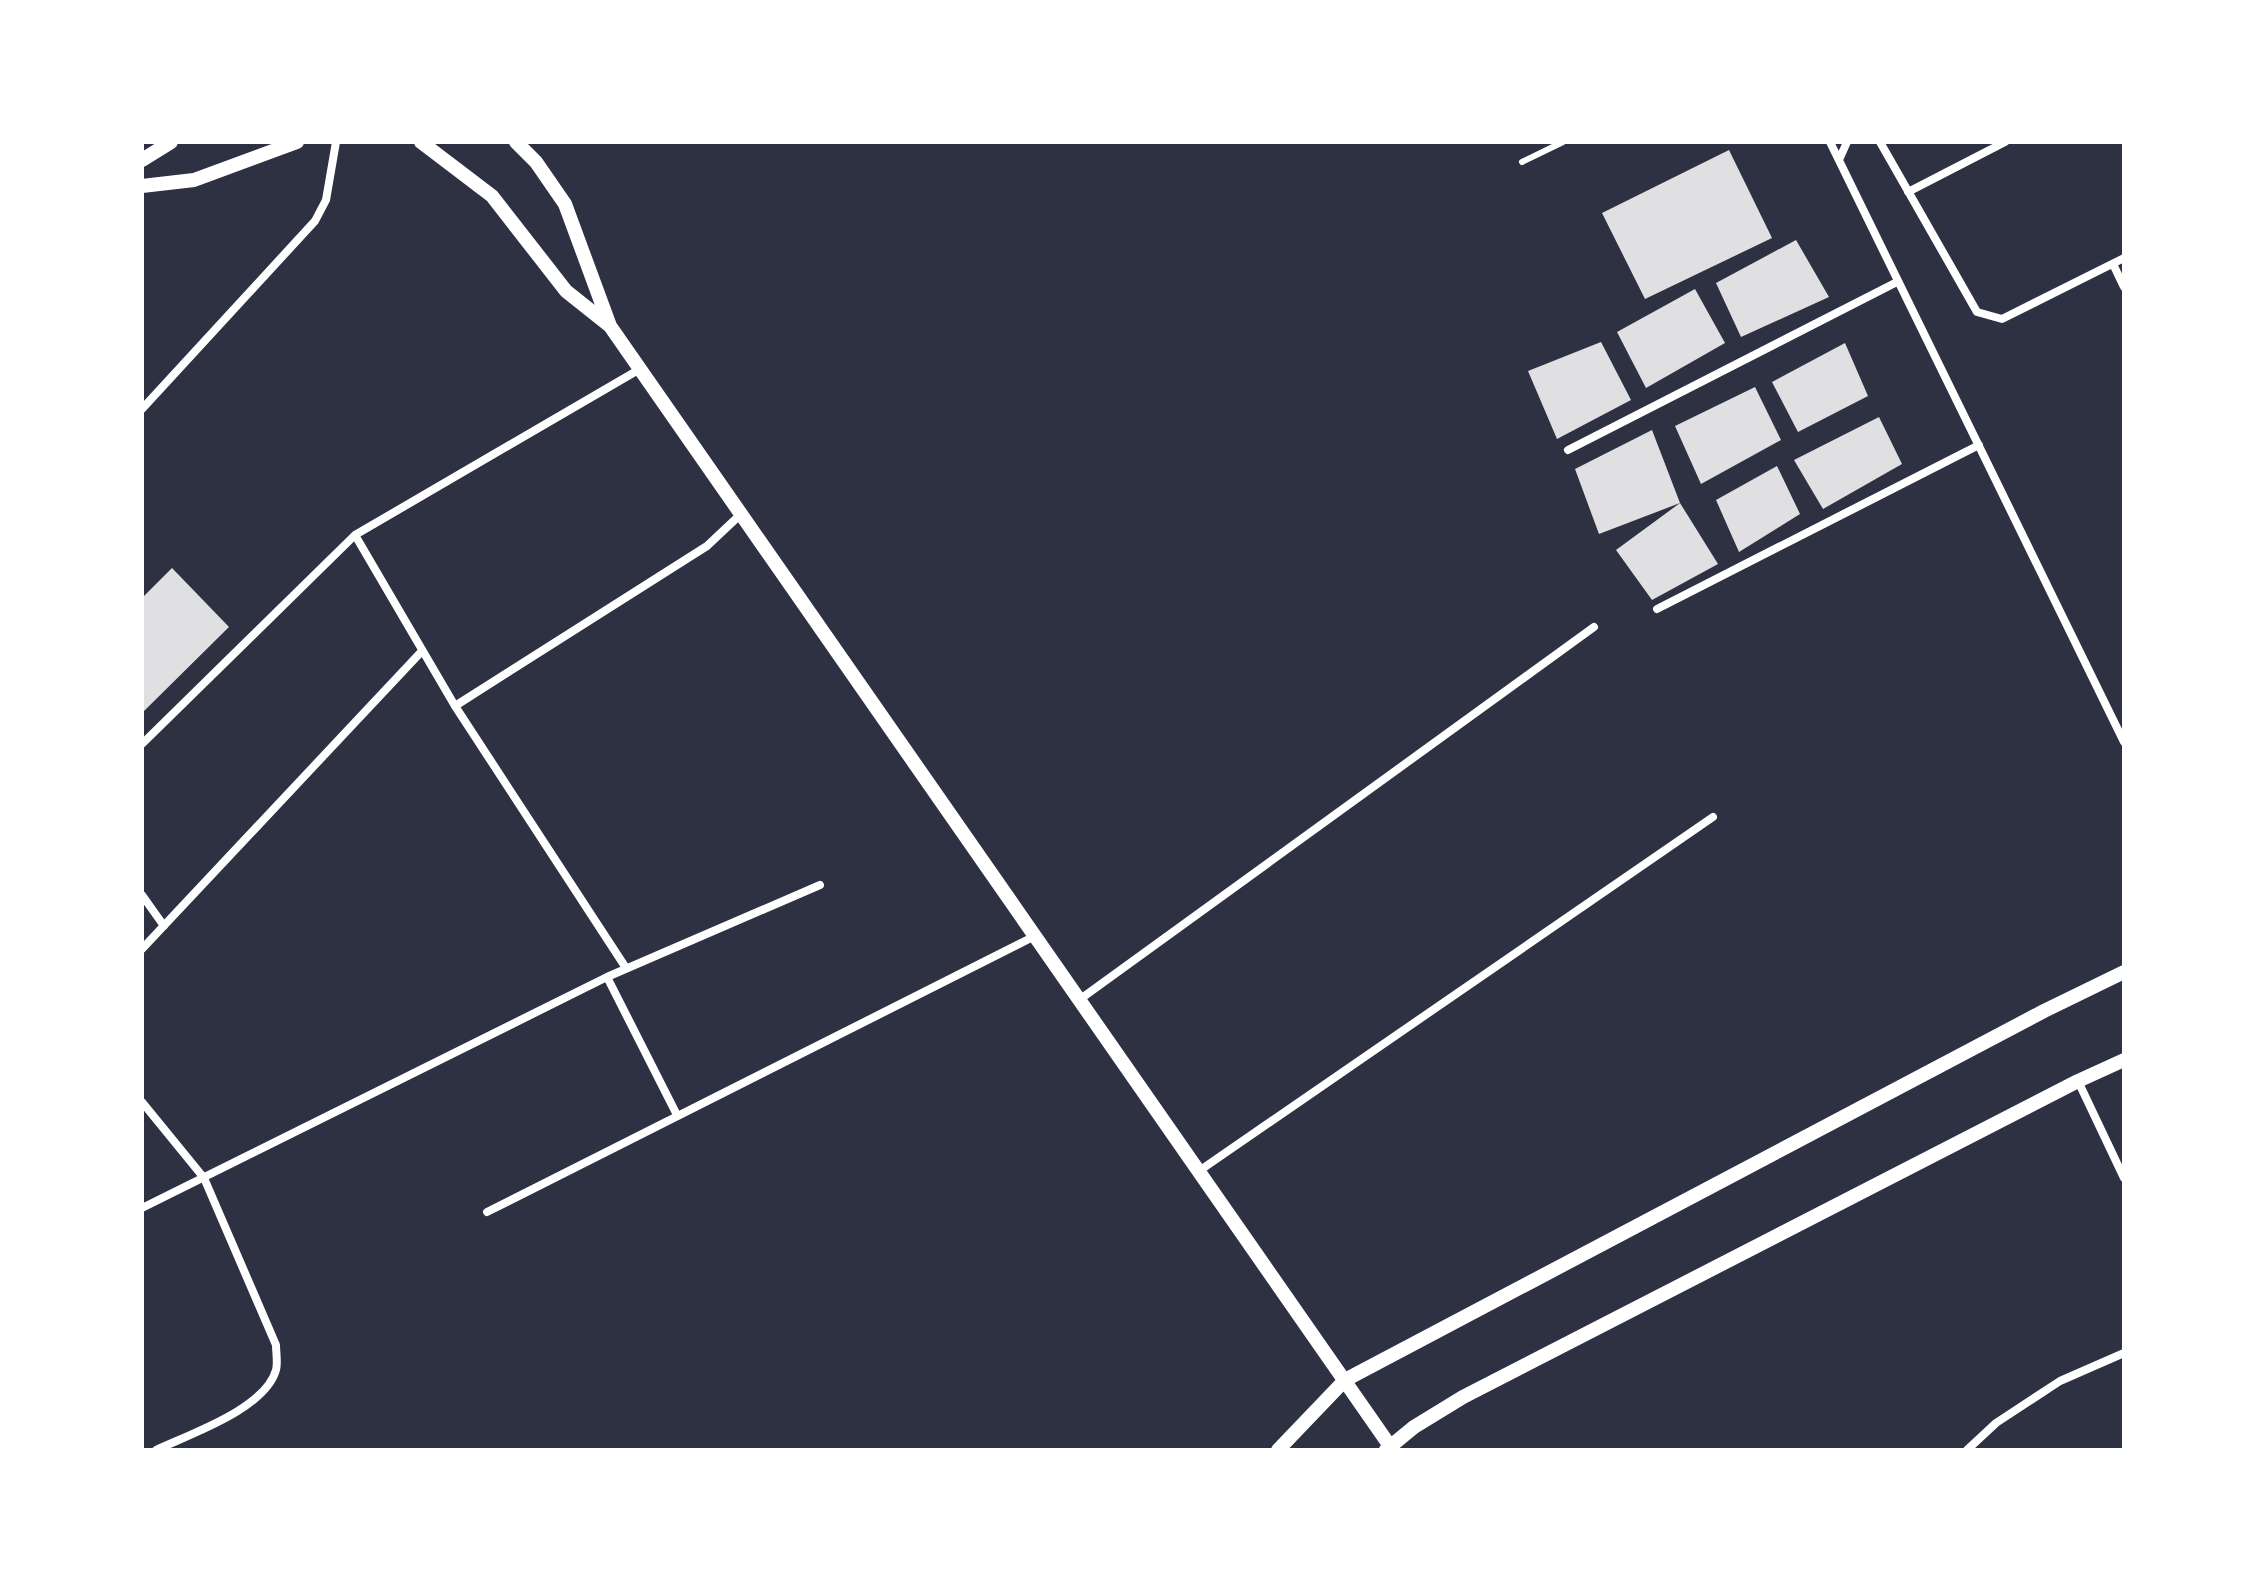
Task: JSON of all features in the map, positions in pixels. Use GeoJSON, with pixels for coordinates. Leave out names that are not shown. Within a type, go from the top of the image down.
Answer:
{"type":"FeatureCollection","features":[{"type":"Feature","properties":{"kind":"street"},"geometry":{"type":"LineString","coordinates":[[142,160],[171,142]]}},
{"type":"Feature","properties":{"kind":"street"},"geometry":{"type":"LineString","coordinates":[[142,186],[194,180],[297,142]]}},
{"type":"Feature","properties":{"kind":"street"},"geometry":{"type":"LineString","coordinates":[[142,409],[315,221],[326,200],[336,142]]}},
{"type":"Feature","properties":{"kind":"street"},"geometry":{"type":"LineString","coordinates":[[421,142],[492,196],[566,291],[610,326]]}},
{"type":"Feature","properties":{"kind":"street"},"geometry":{"type":"LineString","coordinates":[[516,142],[536,162],[565,204],[610,326],[1345,1380],[1388,1448],[1414,1427],[1463,1397],[2124,1060]]}},
{"type":"Feature","properties":{"kind":"street"},"geometry":{"type":"LineString","coordinates":[[1830,142],[2124,742]]}},
{"type":"Feature","properties":{"kind":"street"},"geometry":{"type":"LineString","coordinates":[[1839,160],[1847,142]]}},
{"type":"Feature","properties":{"kind":"street"},"geometry":{"type":"LineString","coordinates":[[1880,142],[1977,312],[2002,319],[2124,258]]}},
{"type":"Feature","properties":{"kind":"street"},"geometry":{"type":"LineString","coordinates":[[1908,192],[2005,142]]}},
{"type":"Feature","properties":{"kind":"street"},"geometry":{"type":"LineString","coordinates":[[2113,264],[2124,287]]}},
{"type":"Feature","properties":{"kind":"street"},"geometry":{"type":"LineString","coordinates":[[1568,450],[1897,282]]}},
{"type":"Feature","properties":{"kind":"street"},"geometry":{"type":"LineString","coordinates":[[142,744],[355,535],[640,369]]}},
{"type":"Feature","properties":{"kind":"street"},"geometry":{"type":"LineString","coordinates":[[1657,609],[1979,445]]}},
{"type":"Feature","properties":{"kind":"street"},"geometry":{"type":"LineString","coordinates":[[455,706],[707,546],[741,514]]}},
{"type":"Feature","properties":{"kind":"street"},"geometry":{"type":"LineString","coordinates":[[355,535],[455,706],[626,968]]}},
{"type":"Feature","properties":{"kind":"street"},"geometry":{"type":"LineString","coordinates":[[1079,1000],[1594,627]]}},
{"type":"Feature","properties":{"kind":"street"},"geometry":{"type":"LineString","coordinates":[[142,949],[422,651]]}},
{"type":"Feature","properties":{"kind":"street"},"geometry":{"type":"LineString","coordinates":[[1199,1171],[1713,817]]}},
{"type":"Feature","properties":{"kind":"street"},"geometry":{"type":"LineString","coordinates":[[142,1208],[607,977],[820,885]]}},
{"type":"Feature","properties":{"kind":"street"},"geometry":{"type":"LineString","coordinates":[[142,895],[164,926]]}},
{"type":"Feature","properties":{"kind":"street"},"geometry":{"type":"LineString","coordinates":[[487,1212],[1035,936]]}},
{"type":"Feature","properties":{"kind":"street"},"geometry":{"type":"LineString","coordinates":[[1278,1450],[1345,1380],[2044,1011],[2124,972]]}},
{"type":"Feature","properties":{"kind":"street"},"geometry":{"type":"LineString","coordinates":[[607,977],[677,1115]]}},
{"type":"Feature","properties":{"kind":"street"},"geometry":{"type":"LineString","coordinates":[[2078,1081],[2124,1178]]}},
{"type":"Feature","properties":{"kind":"street"},"geometry":{"type":"LineString","coordinates":[[142,1102],[204,1178],[276,1345],[276,1370],[267,1387],[250,1405],[156,1450]]}},
{"type":"Feature","properties":{"kind":"street"},"geometry":{"type":"LineString","coordinates":[[1967,1450],[1996,1423],[2060,1381],[2124,1353]]}},
{"type":"Feature","properties":{"kind":"lane"},"geometry":{"type":"LineString","coordinates":[[1522,162],[1563,142]]}},
{"type":"Feature","properties":{"kind":"building"},"geometry":{"type":"Polygon","coordinates":[[[1729,150],[1772,238],[1645,299],[1602,213],[1729,150]]]}},
{"type":"Feature","properties":{"kind":"building"},"geometry":{"type":"Polygon","coordinates":[[[1796,240],[1829,297],[1741,337],[1716,283],[1796,240]]]}},
{"type":"Feature","properties":{"kind":"building"},"geometry":{"type":"Polygon","coordinates":[[[1695,289],[1725,343],[1646,388],[1617,332],[1695,289]]]}},
{"type":"Feature","properties":{"kind":"building"},"geometry":{"type":"Polygon","coordinates":[[[1601,342],[1631,400],[1557,439],[1528,371],[1601,342]]]}},
{"type":"Feature","properties":{"kind":"building"},"geometry":{"type":"Polygon","coordinates":[[[1845,343],[1868,396],[1798,432],[1772,382],[1845,343]]]}},
{"type":"Feature","properties":{"kind":"building"},"geometry":{"type":"Polygon","coordinates":[[[1755,387],[1781,440],[1701,484],[1675,426],[1755,387]]]}},
{"type":"Feature","properties":{"kind":"building"},"geometry":{"type":"Polygon","coordinates":[[[1879,417],[1902,464],[1823,509],[1794,460],[1879,417]]]}},
{"type":"Feature","properties":{"kind":"building"},"geometry":{"type":"Polygon","coordinates":[[[1652,430],[1680,503],[1599,534],[1575,469],[1652,430]]]}},
{"type":"Feature","properties":{"kind":"building"},"geometry":{"type":"Polygon","coordinates":[[[1777,466],[1800,514],[1739,552],[1716,500],[1777,466]]]}},
{"type":"Feature","properties":{"kind":"building"},"geometry":{"type":"Polygon","coordinates":[[[1680,503],[1718,564],[1652,600],[1616,550],[1680,503]]]}},
{"type":"Feature","properties":{"kind":"building"},"geometry":{"type":"Polygon","coordinates":[[[172,568],[229,627],[142,713],[142,598],[172,568]]]}}]}
